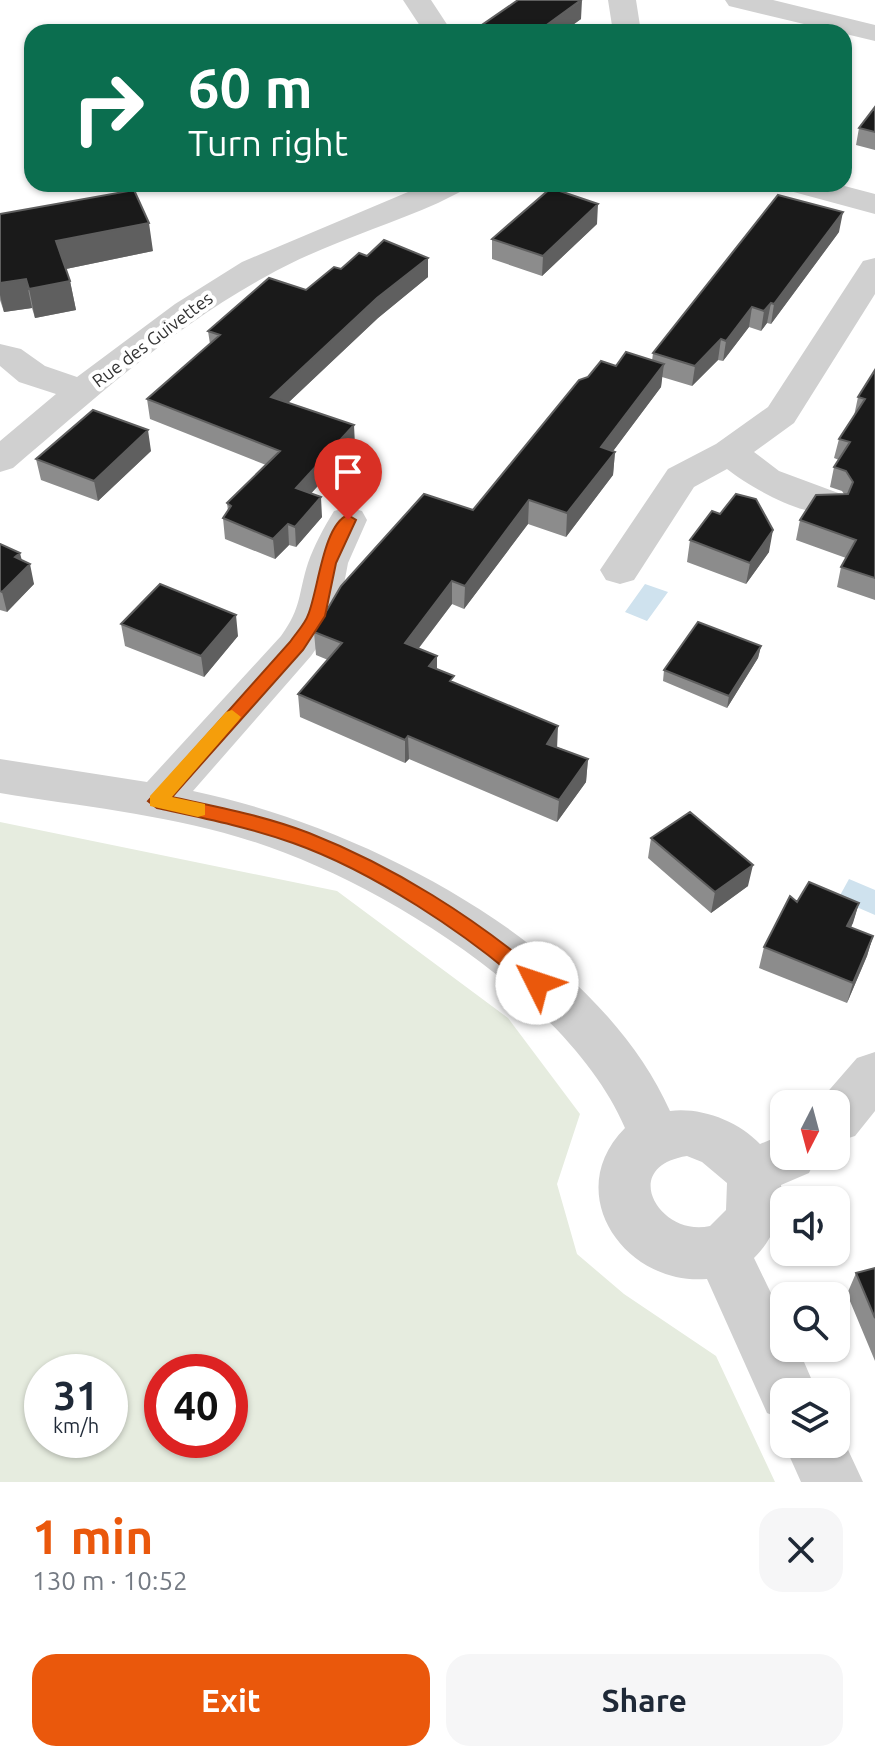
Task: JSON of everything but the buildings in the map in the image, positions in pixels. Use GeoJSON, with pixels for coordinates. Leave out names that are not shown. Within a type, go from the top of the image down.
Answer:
{"type":"FeatureCollection","features":[{"type":"Feature","properties":{"kind":"street"},"geometry":{"type":"LineString","coordinates":[[417,0],[433,24]]}},
{"type":"Feature","properties":{"kind":"street"},"geometry":{"type":"LineString","coordinates":[[622,0],[628,24]]}},
{"type":"Feature","properties":{"kind":"street"},"geometry":{"type":"LineString","coordinates":[[739,0],[838,24]]}},
{"type":"Feature","properties":{"kind":"street"},"geometry":{"type":"LineString","coordinates":[[852,27],[875,33]]}},
{"type":"Feature","properties":{"kind":"street","name":"Rue des Guivettes"},"geometry":{"type":"LineString","coordinates":[[0,460],[201,300],[258,267],[436,192]]}},
{"type":"Feature","properties":{"kind":"street"},"geometry":{"type":"LineString","coordinates":[[831,192],[875,204]]}},
{"type":"Feature","properties":{"kind":"street"},"geometry":{"type":"LineString","coordinates":[[620,570],[681,478],[729,452],[781,415],[875,268]]}},
{"type":"Feature","properties":{"kind":"street"},"geometry":{"type":"LineString","coordinates":[[0,355],[9,356],[32,374],[83,391]]}},
{"type":"Feature","properties":{"kind":"street"},"geometry":{"type":"LineString","coordinates":[[729,452],[766,480],[827,503]]}},
{"type":"Feature","properties":{"kind":"street"},"geometry":{"type":"LineString","coordinates":[[157,801],[296,646],[317,616],[328,563],[348,520]]}},
{"type":"Feature","properties":{"kind":"street"},"geometry":{"type":"LineString","coordinates":[[0,776],[157,801],[239,818],[300,838],[368,867],[503,954],[602,1047],[633,1089],[656,1137]]}},
{"type":"Feature","properties":{"kind":"street"},"geometry":{"type":"LineString","coordinates":[[850,1103],[875,1074]]}},
{"type":"Feature","properties":{"kind":"street"},"geometry":{"type":"LineString","coordinates":[[687,1132],[712,1138],[735,1152],[770,1164],[756,1195],[753,1217],[740,1237],[721,1248],[703,1253],[663,1246],[646,1235],[635,1222],[623,1192],[625,1171],[638,1149],[656,1137],[687,1132]]}},
{"type":"Feature","properties":{"kind":"street"},"geometry":{"type":"LineString","coordinates":[[721,1248],[781,1378]]}},
{"type":"Feature","properties":{"kind":"street"},"geometry":{"type":"LineString","coordinates":[[821,1458],[833,1482]]}},
{"type":"Feature","properties":{"kind":"shaded area"},"geometry":{"type":"Polygon","coordinates":[[[0,822],[337,891],[508,1018],[580,1114],[557,1184],[577,1254],[624,1294],[716,1356],[775,1482],[0,1482],[0,822]]]}},
{"type":"Feature","properties":{"kind":"water"},"geometry":{"type":"Polygon","coordinates":[[[645,584],[668,592],[647,621],[625,612],[645,584]]]}},
{"type":"Feature","properties":{"kind":"water"},"geometry":{"type":"Polygon","coordinates":[[[849,879],[875,890],[875,915],[838,899],[849,879]]]}},
{"type":"Feature","properties":{"kind":"slow traffic"},"geometry":{"type":"LineString","coordinates":[[198,810],[157,801],[232,717]]}},
{"type":"Feature","properties":{"kind":"route"},"geometry":{"type":"LineString","coordinates":[[348,520],[328,563],[317,616],[296,646],[157,801],[239,818],[300,838],[368,867],[444,913],[503,954],[537,983]]}}]}
